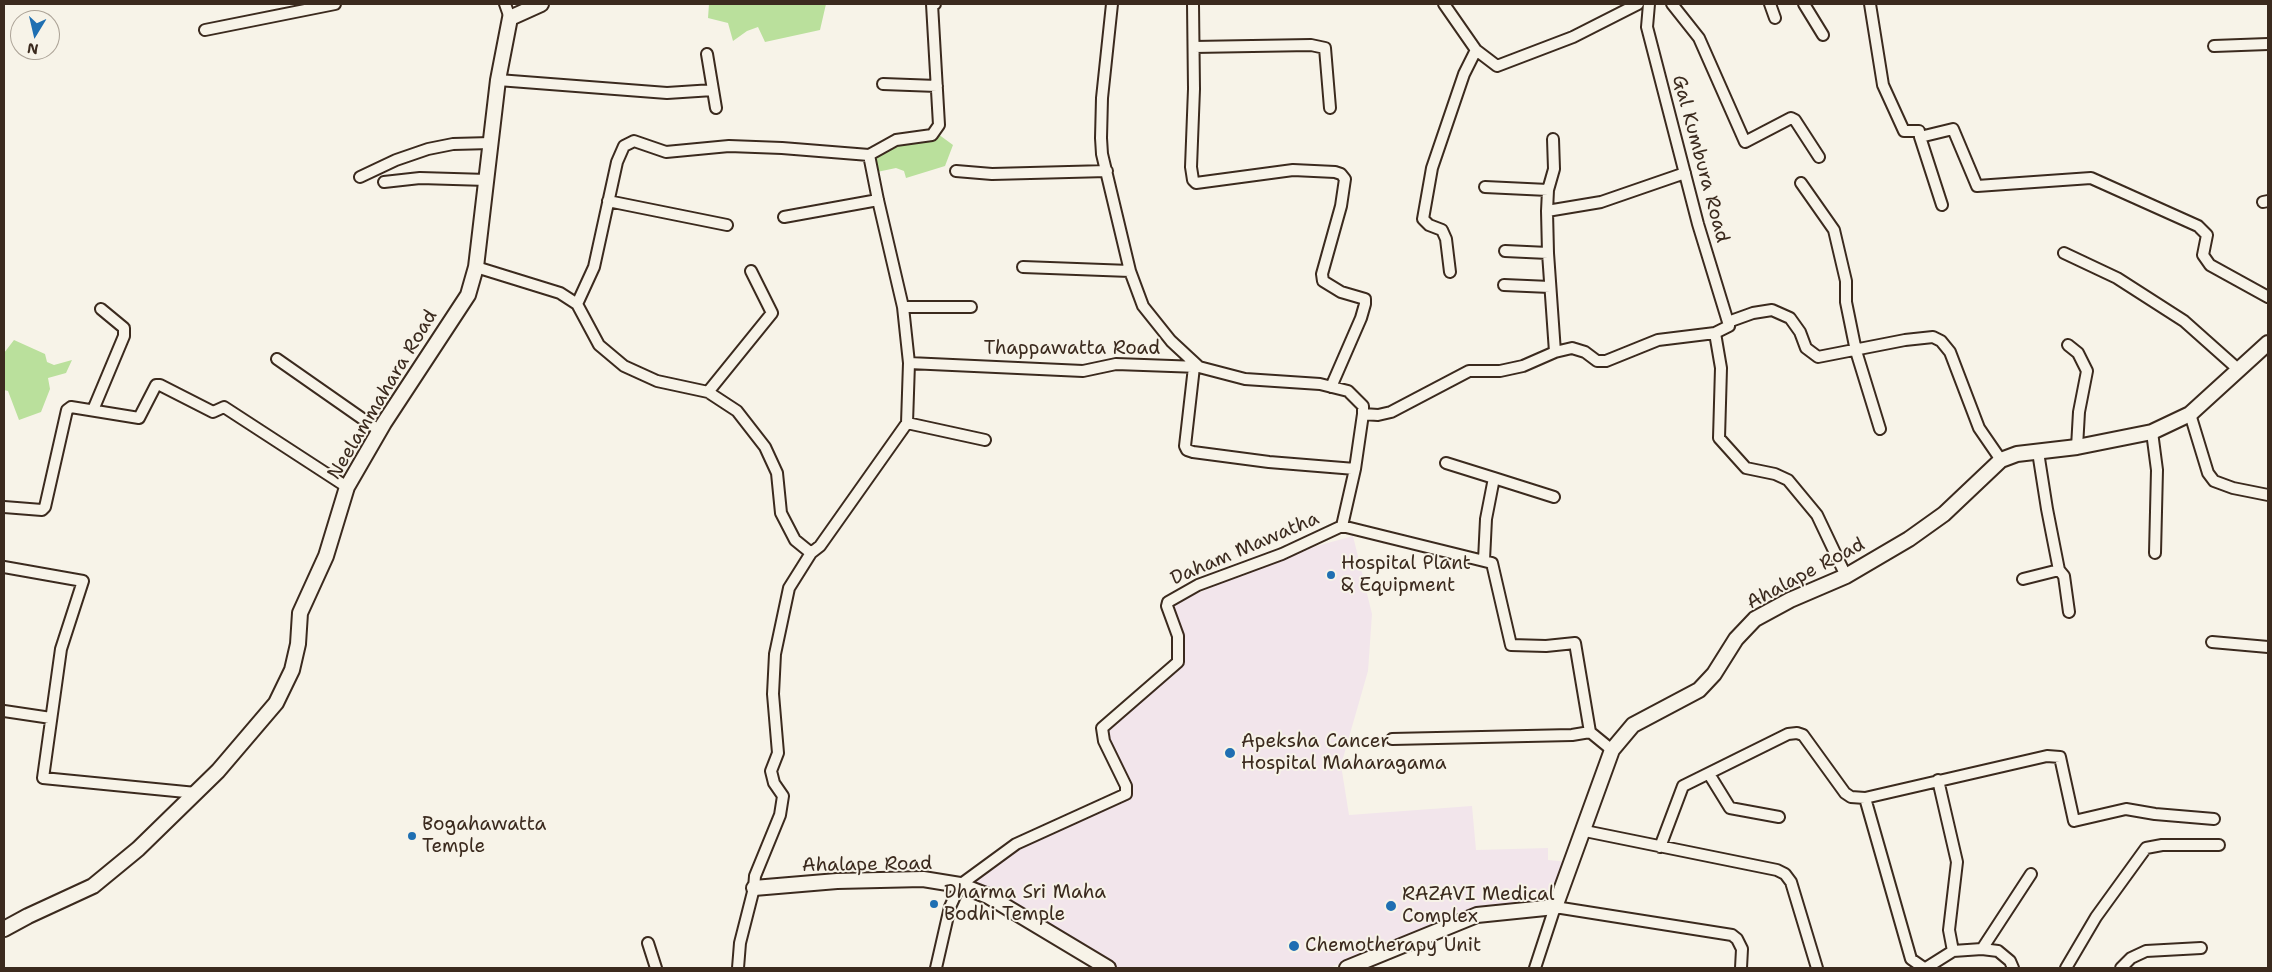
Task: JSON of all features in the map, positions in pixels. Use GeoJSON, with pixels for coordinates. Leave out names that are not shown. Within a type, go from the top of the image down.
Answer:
{"type":"FeatureCollection","features":[{"type":"Feature","properties":{"kind":"street"},"geometry":{"type":"LineString","coordinates":[[205,30],[335,4]]}},
{"type":"Feature","properties":{"kind":"street"},"geometry":{"type":"LineString","coordinates":[[505,4],[510,18],[541,4]]}},
{"type":"Feature","properties":{"kind":"street"},"geometry":{"type":"LineString","coordinates":[[577,304],[594,267],[617,162],[624,146],[634,141],[666,152],[729,146],[870,154],[896,140],[932,135],[939,126],[933,4]]}},
{"type":"Feature","properties":{"kind":"street"},"geometry":{"type":"LineString","coordinates":[[1112,4],[1100,118],[1102,154],[1130,271],[1143,306],[1171,341],[1197,367],[1245,379],[1320,384],[1348,391],[1357,398],[1362,406],[1363,414],[1378,415],[1391,412],[1468,371],[1500,372],[1523,366],[1555,352],[1572,348],[1585,352],[1597,361],[1606,361],[1658,340],[1715,333],[1729,326],[1728,322],[1753,312],[1772,310],[1790,318],[1800,332],[1806,348],[1818,357],[1905,340],[1933,337],[1941,341],[1950,352],[1979,428],[2001,460]]}},
{"type":"Feature","properties":{"kind":"street"},"geometry":{"type":"LineString","coordinates":[[1193,4],[1191,176],[1196,183],[1293,170],[1335,172],[1341,174],[1345,179],[1341,206],[1322,274],[1323,281],[1341,292],[1365,299],[1365,304],[1332,387]]}},
{"type":"Feature","properties":{"kind":"street"},"geometry":{"type":"LineString","coordinates":[[1444,4],[1476,50],[1497,66],[1573,37],[1638,4]]}},
{"type":"Feature","properties":{"kind":"street","name":"Gal Kumbura Road"},"geometry":{"type":"LineString","coordinates":[[1650,4],[1648,27],[1698,224],[1728,322]]}},
{"type":"Feature","properties":{"kind":"street"},"geometry":{"type":"LineString","coordinates":[[1672,4],[1699,38],[1745,142],[1791,118],[1795,120],[1819,157]]}},
{"type":"Feature","properties":{"kind":"street"},"geometry":{"type":"LineString","coordinates":[[1770,4],[1775,18]]}},
{"type":"Feature","properties":{"kind":"street"},"geometry":{"type":"LineString","coordinates":[[1804,4],[1823,35]]}},
{"type":"Feature","properties":{"kind":"street"},"geometry":{"type":"LineString","coordinates":[[1870,4],[1883,85],[1904,130],[1919,131],[1942,205]]}},
{"type":"Feature","properties":{"kind":"street","name":"Neelammahara Road"},"geometry":{"type":"LineString","coordinates":[[4,929],[93,886],[138,849],[218,771],[276,703],[292,670],[298,644],[300,613],[326,556],[347,487],[380,431],[468,295],[476,266],[498,80],[510,18]]}},
{"type":"Feature","properties":{"kind":"street"},"geometry":{"type":"LineString","coordinates":[[2214,46],[2268,44]]}},
{"type":"Feature","properties":{"kind":"street"},"geometry":{"type":"LineString","coordinates":[[1194,47],[1311,45],[1325,48],[1330,108]]}},
{"type":"Feature","properties":{"kind":"street"},"geometry":{"type":"LineString","coordinates":[[1450,272],[1446,240],[1442,230],[1429,225],[1424,219],[1432,168],[1464,74],[1476,50]]}},
{"type":"Feature","properties":{"kind":"street"},"geometry":{"type":"LineString","coordinates":[[708,54],[716,108]]}},
{"type":"Feature","properties":{"kind":"street"},"geometry":{"type":"LineString","coordinates":[[498,80],[667,92],[714,90]]}},
{"type":"Feature","properties":{"kind":"street"},"geometry":{"type":"LineString","coordinates":[[882,84],[937,86]]}},
{"type":"Feature","properties":{"kind":"street"},"geometry":{"type":"LineString","coordinates":[[1920,137],[1953,129],[1977,186],[2091,178],[2198,226],[2207,235],[2203,255],[2210,265],[2268,297]]}},
{"type":"Feature","properties":{"kind":"street"},"geometry":{"type":"LineString","coordinates":[[1553,139],[1554,169],[1548,190],[1547,211],[1555,352]]}},
{"type":"Feature","properties":{"kind":"street"},"geometry":{"type":"LineString","coordinates":[[360,177],[396,160],[428,149],[453,144],[491,143]]}},
{"type":"Feature","properties":{"kind":"street"},"geometry":{"type":"LineString","coordinates":[[738,968],[740,943],[754,888],[754,876],[780,815],[783,796],[774,783],[771,771],[778,753],[773,694],[775,654],[789,588],[811,553],[820,546],[907,423],[909,363],[904,307],[878,200],[870,154]]}},
{"type":"Feature","properties":{"kind":"street"},"geometry":{"type":"LineString","coordinates":[[956,171],[992,174],[1107,170]]}},
{"type":"Feature","properties":{"kind":"street"},"geometry":{"type":"LineString","coordinates":[[1547,211],[1600,202],[1685,173]]}},
{"type":"Feature","properties":{"kind":"street"},"geometry":{"type":"LineString","coordinates":[[384,182],[420,178],[486,180]]}},
{"type":"Feature","properties":{"kind":"street"},"geometry":{"type":"LineString","coordinates":[[1801,183],[1834,230],[1846,281],[1846,302],[1856,351],[1880,429]]}},
{"type":"Feature","properties":{"kind":"street"},"geometry":{"type":"LineString","coordinates":[[1485,187],[1548,190]]}},
{"type":"Feature","properties":{"kind":"street"},"geometry":{"type":"LineString","coordinates":[[784,217],[878,200]]}},
{"type":"Feature","properties":{"kind":"street"},"geometry":{"type":"LineString","coordinates":[[608,201],[727,225]]}},
{"type":"Feature","properties":{"kind":"street"},"geometry":{"type":"LineString","coordinates":[[1506,251],[1548,253]]}},
{"type":"Feature","properties":{"kind":"street"},"geometry":{"type":"LineString","coordinates":[[2064,253],[2117,278],[2184,321],[2239,370]]}},
{"type":"Feature","properties":{"kind":"street"},"geometry":{"type":"LineString","coordinates":[[476,266],[560,293],[577,304],[599,345],[624,366],[657,381],[708,392],[737,411],[765,447],[777,473],[781,513],[795,540],[811,553]]}},
{"type":"Feature","properties":{"kind":"street"},"geometry":{"type":"LineString","coordinates":[[1023,267],[1130,271]]}},
{"type":"Feature","properties":{"kind":"street"},"geometry":{"type":"LineString","coordinates":[[708,392],[772,313],[751,270]]}},
{"type":"Feature","properties":{"kind":"street"},"geometry":{"type":"LineString","coordinates":[[1504,286],[1550,287]]}},
{"type":"Feature","properties":{"kind":"street"},"geometry":{"type":"LineString","coordinates":[[904,307],[971,307]]}},
{"type":"Feature","properties":{"kind":"street"},"geometry":{"type":"LineString","coordinates":[[93,410],[124,336],[124,328],[101,309]]}},
{"type":"Feature","properties":{"kind":"street"},"geometry":{"type":"LineString","coordinates":[[1715,333],[1721,368],[1719,438],[1746,468],[1776,474],[1788,480],[1817,515],[1846,576]]}},
{"type":"Feature","properties":{"kind":"street","name":"Ahalape Road"},"geometry":{"type":"LineString","coordinates":[[1556,907],[1612,750],[1633,725],[1699,690],[1714,674],[1736,639],[1755,619],[1790,600],[1846,576],[1910,539],[1944,514],[2001,460],[2017,454],[2077,447],[2152,432],[2190,414],[2268,343]]}},
{"type":"Feature","properties":{"kind":"street"},"geometry":{"type":"LineString","coordinates":[[2068,345],[2078,353],[2087,371],[2079,412],[2077,447]]}},
{"type":"Feature","properties":{"kind":"street"},"geometry":{"type":"LineString","coordinates":[[277,359],[380,431]]}},
{"type":"Feature","properties":{"kind":"street","name":"Thappawatta Road"},"geometry":{"type":"LineString","coordinates":[[909,363],[1082,371],[1116,364],[1197,367]]}},
{"type":"Feature","properties":{"kind":"street"},"geometry":{"type":"LineString","coordinates":[[1197,367],[1185,446],[1187,450],[1269,462],[1355,468]]}},
{"type":"Feature","properties":{"kind":"street"},"geometry":{"type":"LineString","coordinates":[[4,507],[42,510],[45,507],[67,410],[71,408],[93,410],[139,418],[156,385],[160,385],[213,412],[224,407],[347,487]]}},
{"type":"Feature","properties":{"kind":"street","name":"Daham Mawatha"},"geometry":{"type":"LineString","coordinates":[[936,968],[950,907],[960,885],[1016,844],[1126,794],[1126,786],[1104,741],[1102,728],[1178,662],[1178,636],[1166,606],[1168,602],[1198,585],[1282,554],[1342,526],[1355,468],[1363,414]]}},
{"type":"Feature","properties":{"kind":"street"},"geometry":{"type":"LineString","coordinates":[[2190,414],[2208,473],[2214,481],[2233,488],[2268,495]]}},
{"type":"Feature","properties":{"kind":"street"},"geometry":{"type":"LineString","coordinates":[[907,423],[985,440]]}},
{"type":"Feature","properties":{"kind":"street"},"geometry":{"type":"LineString","coordinates":[[2152,432],[2157,479],[2155,553]]}},
{"type":"Feature","properties":{"kind":"street"},"geometry":{"type":"LineString","coordinates":[[2038,452],[2059,570],[2064,576],[2069,612]]}},
{"type":"Feature","properties":{"kind":"street"},"geometry":{"type":"LineString","coordinates":[[1446,463],[1554,497]]}},
{"type":"Feature","properties":{"kind":"street"},"geometry":{"type":"LineString","coordinates":[[1484,560],[1486,519],[1494,478]]}},
{"type":"Feature","properties":{"kind":"street"},"geometry":{"type":"LineString","coordinates":[[1342,526],[1492,563],[1511,645],[1546,646],[1575,643],[1590,732],[1612,750]]}},
{"type":"Feature","properties":{"kind":"street"},"geometry":{"type":"LineString","coordinates":[[4,567],[83,581],[61,649],[43,778],[196,793]]}},
{"type":"Feature","properties":{"kind":"street"},"geometry":{"type":"LineString","coordinates":[[2023,579],[2059,570]]}},
{"type":"Feature","properties":{"kind":"street"},"geometry":{"type":"LineString","coordinates":[[2212,642],[2268,647]]}},
{"type":"Feature","properties":{"kind":"street"},"geometry":{"type":"LineString","coordinates":[[4,711],[52,718]]}},
{"type":"Feature","properties":{"kind":"street"},"geometry":{"type":"LineString","coordinates":[[1392,739],[1572,735],[1590,732]]}},
{"type":"Feature","properties":{"kind":"street"},"geometry":{"type":"LineString","coordinates":[[1660,848],[1683,786],[1788,734],[1797,733],[1803,735],[1845,793],[1851,798],[1865,798],[2047,756],[2060,757],[2074,821],[2126,809],[2155,814],[2214,819]]}},
{"type":"Feature","properties":{"kind":"street"},"geometry":{"type":"LineString","coordinates":[[1709,774],[1730,808],[1779,817]]}},
{"type":"Feature","properties":{"kind":"street"},"geometry":{"type":"LineString","coordinates":[[1938,780],[1956,862],[1949,930],[1954,951]]}},
{"type":"Feature","properties":{"kind":"street"},"geometry":{"type":"LineString","coordinates":[[1865,798],[1911,959],[1925,968],[1954,951],[1982,949],[1998,951],[2010,960],[2013,968]]}},
{"type":"Feature","properties":{"kind":"street"},"geometry":{"type":"LineString","coordinates":[[1584,831],[1660,848],[1777,870],[1785,874],[1791,882],[1817,968]]}},
{"type":"Feature","properties":{"kind":"street"},"geometry":{"type":"LineString","coordinates":[[2066,968],[2096,917],[2146,848],[2162,845],[2219,845]]}},
{"type":"Feature","properties":{"kind":"street"},"geometry":{"type":"LineString","coordinates":[[1982,949],[2031,874]]}},
{"type":"Feature","properties":{"kind":"street","name":"Ahalape Road"},"geometry":{"type":"LineString","coordinates":[[754,888],[837,881],[923,880],[960,885],[988,896],[1108,968]]}},
{"type":"Feature","properties":{"kind":"street"},"geometry":{"type":"LineString","coordinates":[[1347,968],[1477,915],[1556,907],[1732,935],[1737,939],[1742,950],[1741,968]]}},
{"type":"Feature","properties":{"kind":"street"},"geometry":{"type":"LineString","coordinates":[[1535,968],[1556,907]]}},
{"type":"Feature","properties":{"kind":"street"},"geometry":{"type":"LineString","coordinates":[[648,943],[656,968]]}},
{"type":"Feature","properties":{"kind":"street"},"geometry":{"type":"LineString","coordinates":[[2121,968],[2131,958],[2146,951],[2201,948]]}},
{"type":"Feature","properties":{"kind":"shaded area","name":"Apeksha Cancer Hospital Maharagama"},"geometry":{"type":"Polygon","coordinates":[[[1353,536],[1372,614],[1368,671],[1341,765],[1349,815],[1472,806],[1476,850],[1548,848],[1548,860],[1569,862],[1553,904],[1474,912],[1329,968],[1116,968],[973,881],[1036,837],[1130,796],[1109,740],[1109,728],[1184,662],[1182,631],[1174,609],[1174,603],[1299,551],[1353,536]]]}},
{"type":"Feature","properties":{"kind":"green space"},"geometry":{"type":"Polygon","coordinates":[[[709,4],[826,4],[820,30],[765,42],[758,27],[747,31],[733,41],[728,23],[708,18],[709,4]]]}},
{"type":"Feature","properties":{"kind":"green space"},"geometry":{"type":"Polygon","coordinates":[[[938,134],[953,145],[945,166],[906,178],[904,171],[896,168],[877,172],[875,157],[899,142],[938,134]]]}},
{"type":"Feature","properties":{"kind":"green space"},"geometry":{"type":"Polygon","coordinates":[[[14,340],[45,354],[47,362],[54,365],[72,360],[66,373],[48,378],[50,389],[41,412],[19,420],[8,391],[4,390],[4,353],[14,340]]]}},
{"type":"Feature","properties":{"kind":"place","name":"Hospital Plant & Equipment"},"geometry":{"type":"Point","coordinates":[1331,575]}},
{"type":"Feature","properties":{"kind":"place","name":"Apeksha Cancer Hospital Maharagama"},"geometry":{"type":"Point","coordinates":[1230,753]}},
{"type":"Feature","properties":{"kind":"place","name":"Bogahawatta Temple"},"geometry":{"type":"Point","coordinates":[412,836]}},
{"type":"Feature","properties":{"kind":"place","name":"Dharma Sri Maha Bodhi Temple"},"geometry":{"type":"Point","coordinates":[934,904]}},
{"type":"Feature","properties":{"kind":"place","name":"RAZAVI Medical Complex"},"geometry":{"type":"Point","coordinates":[1391,906]}},
{"type":"Feature","properties":{"kind":"place","name":"Chemotherapy Unit"},"geometry":{"type":"Point","coordinates":[1294,946]}}]}
